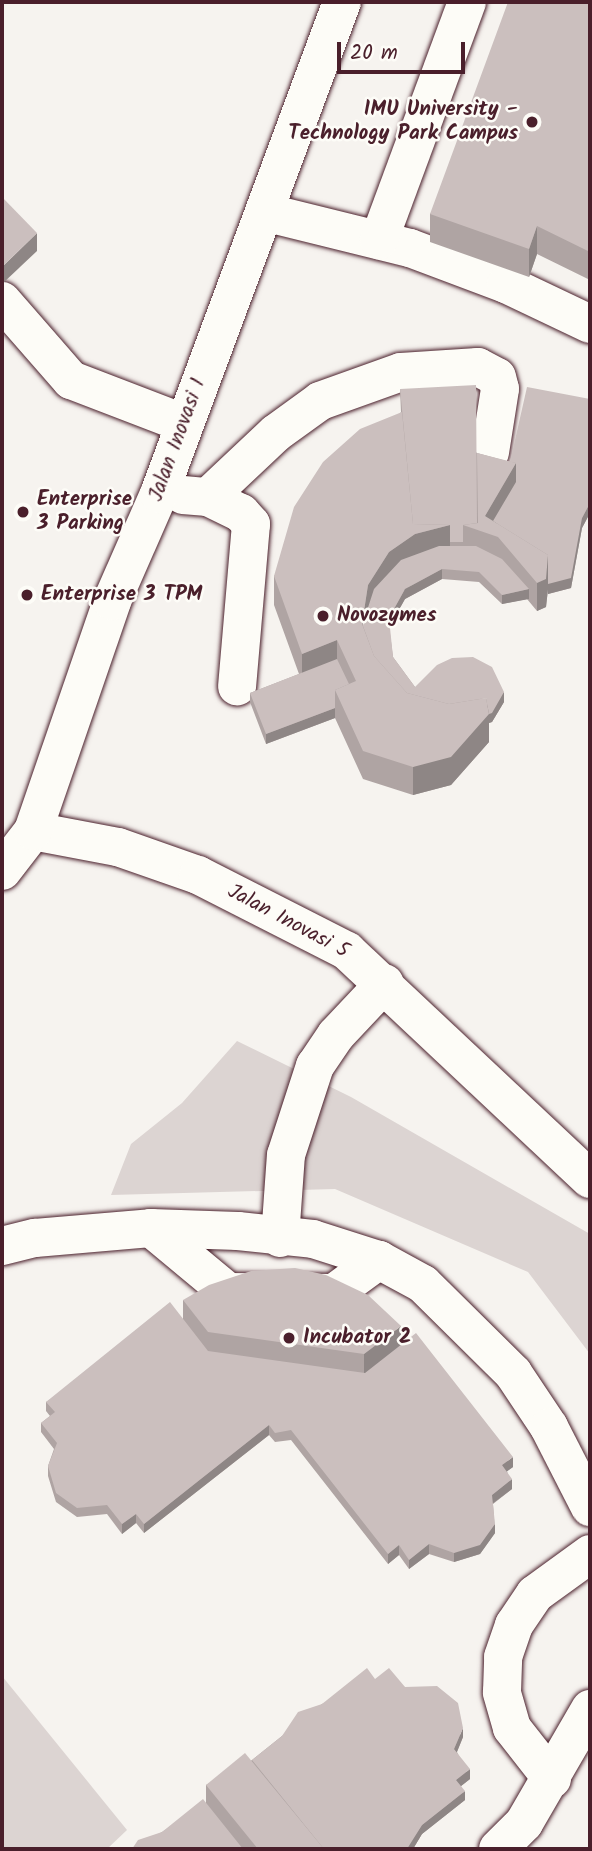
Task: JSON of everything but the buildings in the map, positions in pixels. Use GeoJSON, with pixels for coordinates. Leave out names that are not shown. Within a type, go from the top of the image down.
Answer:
{"type":"FeatureCollection","features":[{"type":"Feature","properties":{"kind":"street","name":"Jalan Inovasi 1"},"geometry":{"type":"LineString","coordinates":[[2,871],[33,831],[113,601],[159,494],[342,2]]}},
{"type":"Feature","properties":{"kind":"street"},"geometry":{"type":"LineString","coordinates":[[379,240],[467,2]]}},
{"type":"Feature","properties":{"kind":"street"},"geometry":{"type":"LineString","coordinates":[[264,212],[379,240],[506,284],[590,324]]}},
{"type":"Feature","properties":{"kind":"street"},"geometry":{"type":"LineString","coordinates":[[2,301],[71,380],[183,424]]}},
{"type":"Feature","properties":{"kind":"street"},"geometry":{"type":"LineString","coordinates":[[208,497],[276,433],[320,401],[401,372],[478,366],[497,377],[500,389],[490,452]]}},
{"type":"Feature","properties":{"kind":"street"},"geometry":{"type":"LineString","coordinates":[[159,494],[208,497],[241,513],[251,524],[237,686]]}},
{"type":"Feature","properties":{"kind":"street","name":"Jalan Inovasi 5"},"geometry":{"type":"LineString","coordinates":[[33,831],[118,847],[198,875],[347,951],[385,983],[590,1179]]}},
{"type":"Feature","properties":{"kind":"street"},"geometry":{"type":"LineString","coordinates":[[280,1238],[286,1154],[315,1066],[336,1035],[385,983]]}},
{"type":"Feature","properties":{"kind":"street"},"geometry":{"type":"LineString","coordinates":[[150,1228],[228,1292],[334,1293],[353,1283],[379,1260]]}},
{"type":"Feature","properties":{"kind":"street"},"geometry":{"type":"LineString","coordinates":[[2,1247],[35,1238],[150,1228],[238,1231],[280,1238],[313,1239],[379,1260],[423,1284],[513,1373],[548,1427],[590,1507]]}},
{"type":"Feature","properties":{"kind":"street"},"geometry":{"type":"LineString","coordinates":[[552,1779],[512,1728],[502,1692],[503,1657],[514,1625],[534,1594],[590,1554]]}},
{"type":"Feature","properties":{"kind":"street"},"geometry":{"type":"LineString","coordinates":[[498,1849],[524,1823],[590,1710]]}},
{"type":"Feature","properties":{"kind":"shaded area"},"geometry":{"type":"Polygon","coordinates":[[[237,1041],[351,1097],[590,1234],[590,1354],[528,1272],[335,1189],[111,1195],[131,1144],[182,1103],[237,1041]]]}},
{"type":"Feature","properties":{"kind":"shaded area"},"geometry":{"type":"Polygon","coordinates":[[[2,1676],[127,1830],[107,1849],[2,1849],[2,1676]]]}},
{"type":"Feature","properties":{"kind":"place","name":"IMU University - Technology Park Campus"},"geometry":{"type":"Point","coordinates":[532,122]}},
{"type":"Feature","properties":{"kind":"place","name":"Enterprise 3 Parking"},"geometry":{"type":"Point","coordinates":[23,512]}},
{"type":"Feature","properties":{"kind":"place","name":"Enterprise 3 TPM"},"geometry":{"type":"Point","coordinates":[27,595]}},
{"type":"Feature","properties":{"kind":"place","name":"Novozymes"},"geometry":{"type":"Point","coordinates":[323,616]}},
{"type":"Feature","properties":{"kind":"place","name":"Incubator 2"},"geometry":{"type":"Point","coordinates":[289,1338]}}]}
